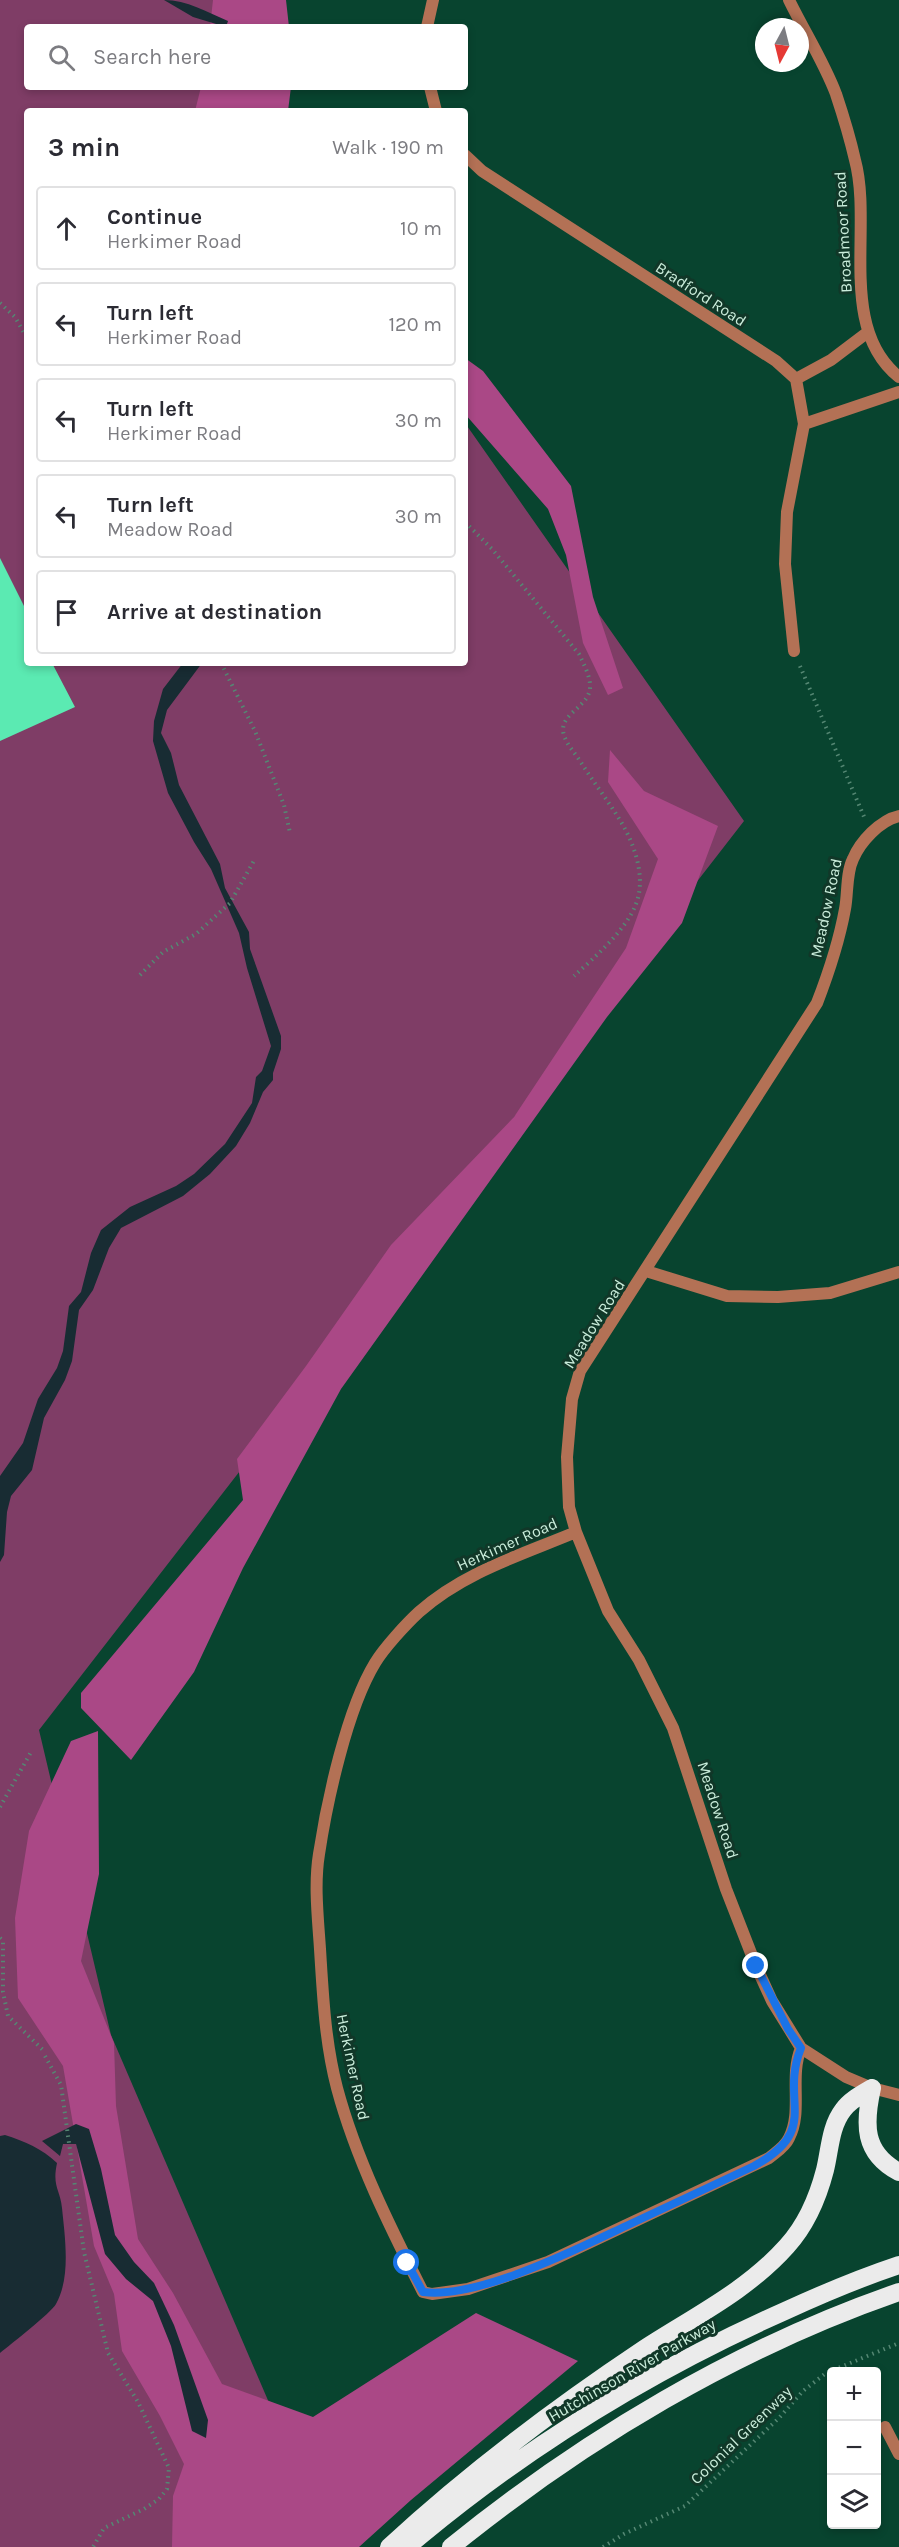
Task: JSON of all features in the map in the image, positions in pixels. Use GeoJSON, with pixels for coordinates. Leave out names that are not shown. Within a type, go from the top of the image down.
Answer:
{"type":"FeatureCollection","features":[{"type":"Feature","properties":{"kind":"highway"},"geometry":{"type":"LineString","coordinates":[[872,2088],[867,2115],[869,2139],[874,2151],[881,2159],[899,2172]]}},
{"type":"Feature","properties":{"kind":"highway"},"geometry":{"type":"LineString","coordinates":[[389,2547],[499,2453],[551,2413],[644,2349],[740,2288],[775,2259],[802,2228],[825,2170],[836,2121],[850,2102],[872,2088]]}},
{"type":"Feature","properties":{"kind":"highway","name":"Hutchinson River Parkway"},"geometry":{"type":"LineString","coordinates":[[407,2547],[542,2445],[627,2392],[744,2329],[814,2298],[899,2265]]}},
{"type":"Feature","properties":{"kind":"highway"},"geometry":{"type":"LineString","coordinates":[[451,2547],[490,2515],[555,2468],[684,2390],[824,2322],[899,2292]]}},
{"type":"Feature","properties":{"kind":"street"},"geometry":{"type":"LineString","coordinates":[[428,24],[433,0]]}},
{"type":"Feature","properties":{"kind":"street","name":"Broadmoor Road"},"geometry":{"type":"LineString","coordinates":[[789,0],[835,93],[856,161],[861,196],[860,272],[868,333],[880,354],[899,376]]}},
{"type":"Feature","properties":{"kind":"street"},"geometry":{"type":"LineString","coordinates":[[431,90],[435,108]]}},
{"type":"Feature","properties":{"kind":"street","name":"Bradford Road"},"geometry":{"type":"LineString","coordinates":[[468,158],[482,171],[776,361],[796,379]]}},
{"type":"Feature","properties":{"kind":"street"},"geometry":{"type":"LineString","coordinates":[[794,651],[784,564],[787,512],[804,424],[796,379],[831,360],[868,333]]}},
{"type":"Feature","properties":{"kind":"street"},"geometry":{"type":"LineString","coordinates":[[804,424],[899,392]]}},
{"type":"Feature","properties":{"kind":"street","name":"Meadow Road"},"geometry":{"type":"LineString","coordinates":[[899,816],[892,817],[862,841],[851,861],[846,907],[834,960],[818,1003],[580,1371],[572,1399],[567,1456],[569,1506],[576,1532],[608,1611],[639,1660],[673,1728],[726,1889],[756,1966],[788,2029],[801,2048],[846,2077],[872,2088],[899,2095]]}},
{"type":"Feature","properties":{"kind":"street"},"geometry":{"type":"LineString","coordinates":[[646,1271],[727,1296],[778,1297],[830,1293],[899,1272]]}},
{"type":"Feature","properties":{"kind":"street","name":"Herkimer Road"},"geometry":{"type":"LineString","coordinates":[[576,1532],[478,1572],[450,1588],[418,1613],[375,1662],[358,1697],[338,1765],[319,1855],[317,1902],[325,2027],[337,2086],[349,2130],[407,2263],[423,2292],[432,2294],[468,2289],[548,2262],[769,2158],[786,2143],[793,2126],[794,2070],[801,2048]]}},
{"type":"Feature","properties":{"kind":"street"},"geometry":{"type":"LineString","coordinates":[[885,2427],[899,2454]]}},
{"type":"Feature","properties":{"kind":"path"},"geometry":{"type":"LineString","coordinates":[[0,303],[15,317],[24,333]]}},
{"type":"Feature","properties":{"kind":"path"},"geometry":{"type":"LineString","coordinates":[[468,525],[492,549],[579,654],[588,674],[590,690],[582,704],[567,717],[562,727],[565,738],[595,786],[619,818],[632,844],[638,866],[637,903],[605,946],[574,976]]}},
{"type":"Feature","properties":{"kind":"path"},"geometry":{"type":"LineString","coordinates":[[794,651],[871,834]]}},
{"type":"Feature","properties":{"kind":"path"},"geometry":{"type":"LineString","coordinates":[[223,666],[255,731],[284,805],[290,833]]}},
{"type":"Feature","properties":{"kind":"path"},"geometry":{"type":"LineString","coordinates":[[140,975],[163,952],[196,934],[221,911],[233,897],[255,859]]}},
{"type":"Feature","properties":{"kind":"path"},"geometry":{"type":"LineString","coordinates":[[0,1807],[31,1752]]}},
{"type":"Feature","properties":{"kind":"path"},"geometry":{"type":"LineString","coordinates":[[0,1938],[3,1941],[3,1992],[8,2016],[42,2050]]}},
{"type":"Feature","properties":{"kind":"path"},"geometry":{"type":"LineString","coordinates":[[45,2056],[61,2085],[84,2252],[108,2353],[138,2402],[169,2468],[167,2489],[159,2499],[144,2509],[104,2528],[93,2547]]}},
{"type":"Feature","properties":{"kind":"path","name":"Colonial Greenway"},"geometry":{"type":"LineString","coordinates":[[603,2547],[624,2534],[685,2506],[779,2418],[803,2391],[826,2373],[899,2343]]}},
{"type":"Feature","properties":{"kind":"shaded area"},"geometry":{"type":"Polygon","coordinates":[[[0,0],[273,0],[272,24],[24,24],[24,90],[270,90],[269,108],[24,108],[24,666],[468,666],[468,427],[744,821],[39,1730],[111,2035],[319,2519],[288,2547],[0,2547],[0,0]]]}},
{"type":"Feature","properties":{"kind":"shaded area"},"geometry":{"type":"Polygon","coordinates":[[[213,0],[286,0],[289,24],[210,24],[213,0]]]}},
{"type":"Feature","properties":{"kind":"shaded area"},"geometry":{"type":"Polygon","coordinates":[[[200,90],[291,90],[288,108],[196,108],[200,90]]]}},
{"type":"Feature","properties":{"kind":"shaded area"},"geometry":{"type":"Polygon","coordinates":[[[468,360],[483,371],[571,486],[593,597],[623,688],[608,695],[583,643],[566,555],[548,509],[468,417],[468,360]]]}},
{"type":"Feature","properties":{"kind":"shaded area"},"geometry":{"type":"Polygon","coordinates":[[[610,750],[644,791],[718,826],[682,923],[607,1017],[341,1389],[243,1568],[194,1672],[131,1760],[81,1708],[81,1693],[243,1500],[237,1459],[391,1245],[514,1117],[626,948],[658,859],[608,782],[610,750]]]}},
{"type":"Feature","properties":{"kind":"shaded area"},"geometry":{"type":"Polygon","coordinates":[[[98,1731],[99,1874],[81,1961],[114,2043],[116,2106],[138,2239],[173,2293],[222,2384],[313,2417],[476,2313],[578,2361],[411,2500],[359,2547],[172,2547],[173,2496],[184,2464],[160,2416],[122,2351],[114,2294],[94,2246],[63,2066],[18,1998],[15,1918],[29,1831],[71,1741],[98,1731]]]}},
{"type":"Feature","properties":{"kind":"water"},"geometry":{"type":"Polygon","coordinates":[[[164,0],[189,4],[228,21],[227,24],[216,24],[193,17],[164,0]]]}},
{"type":"Feature","properties":{"kind":"water"},"geometry":{"type":"Polygon","coordinates":[[[181,666],[200,666],[167,710],[161,733],[171,753],[179,785],[220,864],[225,888],[249,932],[250,949],[281,1036],[281,1049],[273,1080],[263,1092],[250,1123],[236,1146],[210,1174],[183,1196],[121,1228],[109,1248],[93,1290],[79,1310],[72,1361],[65,1380],[44,1418],[32,1470],[11,1496],[7,1512],[4,1555],[0,1562],[0,1476],[23,1443],[38,1399],[57,1368],[63,1351],[69,1306],[81,1292],[91,1253],[101,1230],[130,1207],[176,1186],[194,1174],[225,1144],[252,1103],[256,1077],[262,1071],[271,1046],[247,968],[239,933],[211,869],[168,793],[153,741],[154,721],[163,689],[181,666]]]}},
{"type":"Feature","properties":{"kind":"water"},"geometry":{"type":"Polygon","coordinates":[[[76,2124],[89,2129],[101,2169],[115,2235],[134,2262],[154,2283],[174,2325],[208,2420],[206,2438],[192,2431],[171,2346],[153,2301],[126,2279],[105,2254],[76,2144],[63,2144],[60,2156],[42,2141],[76,2124]]]}},
{"type":"Feature","properties":{"kind":"water"},"geometry":{"type":"Polygon","coordinates":[[[5,2135],[33,2146],[57,2163],[56,2183],[62,2208],[66,2257],[64,2282],[56,2304],[0,2353],[0,2136],[5,2135]]]}},
{"type":"Feature","properties":{"kind":"building"},"geometry":{"type":"Polygon","coordinates":[[[0,558],[24,606],[24,666],[54,666],[75,707],[0,741],[0,558]]]}},
{"type":"Feature","properties":{"kind":"route"},"geometry":{"type":"LineString","coordinates":[[407,2263],[423,2292],[432,2294],[468,2289],[548,2262],[754,2166],[769,2158],[782,2147],[790,2138],[793,2126],[794,2070],[801,2048],[772,2001],[756,1966]]}}]}
